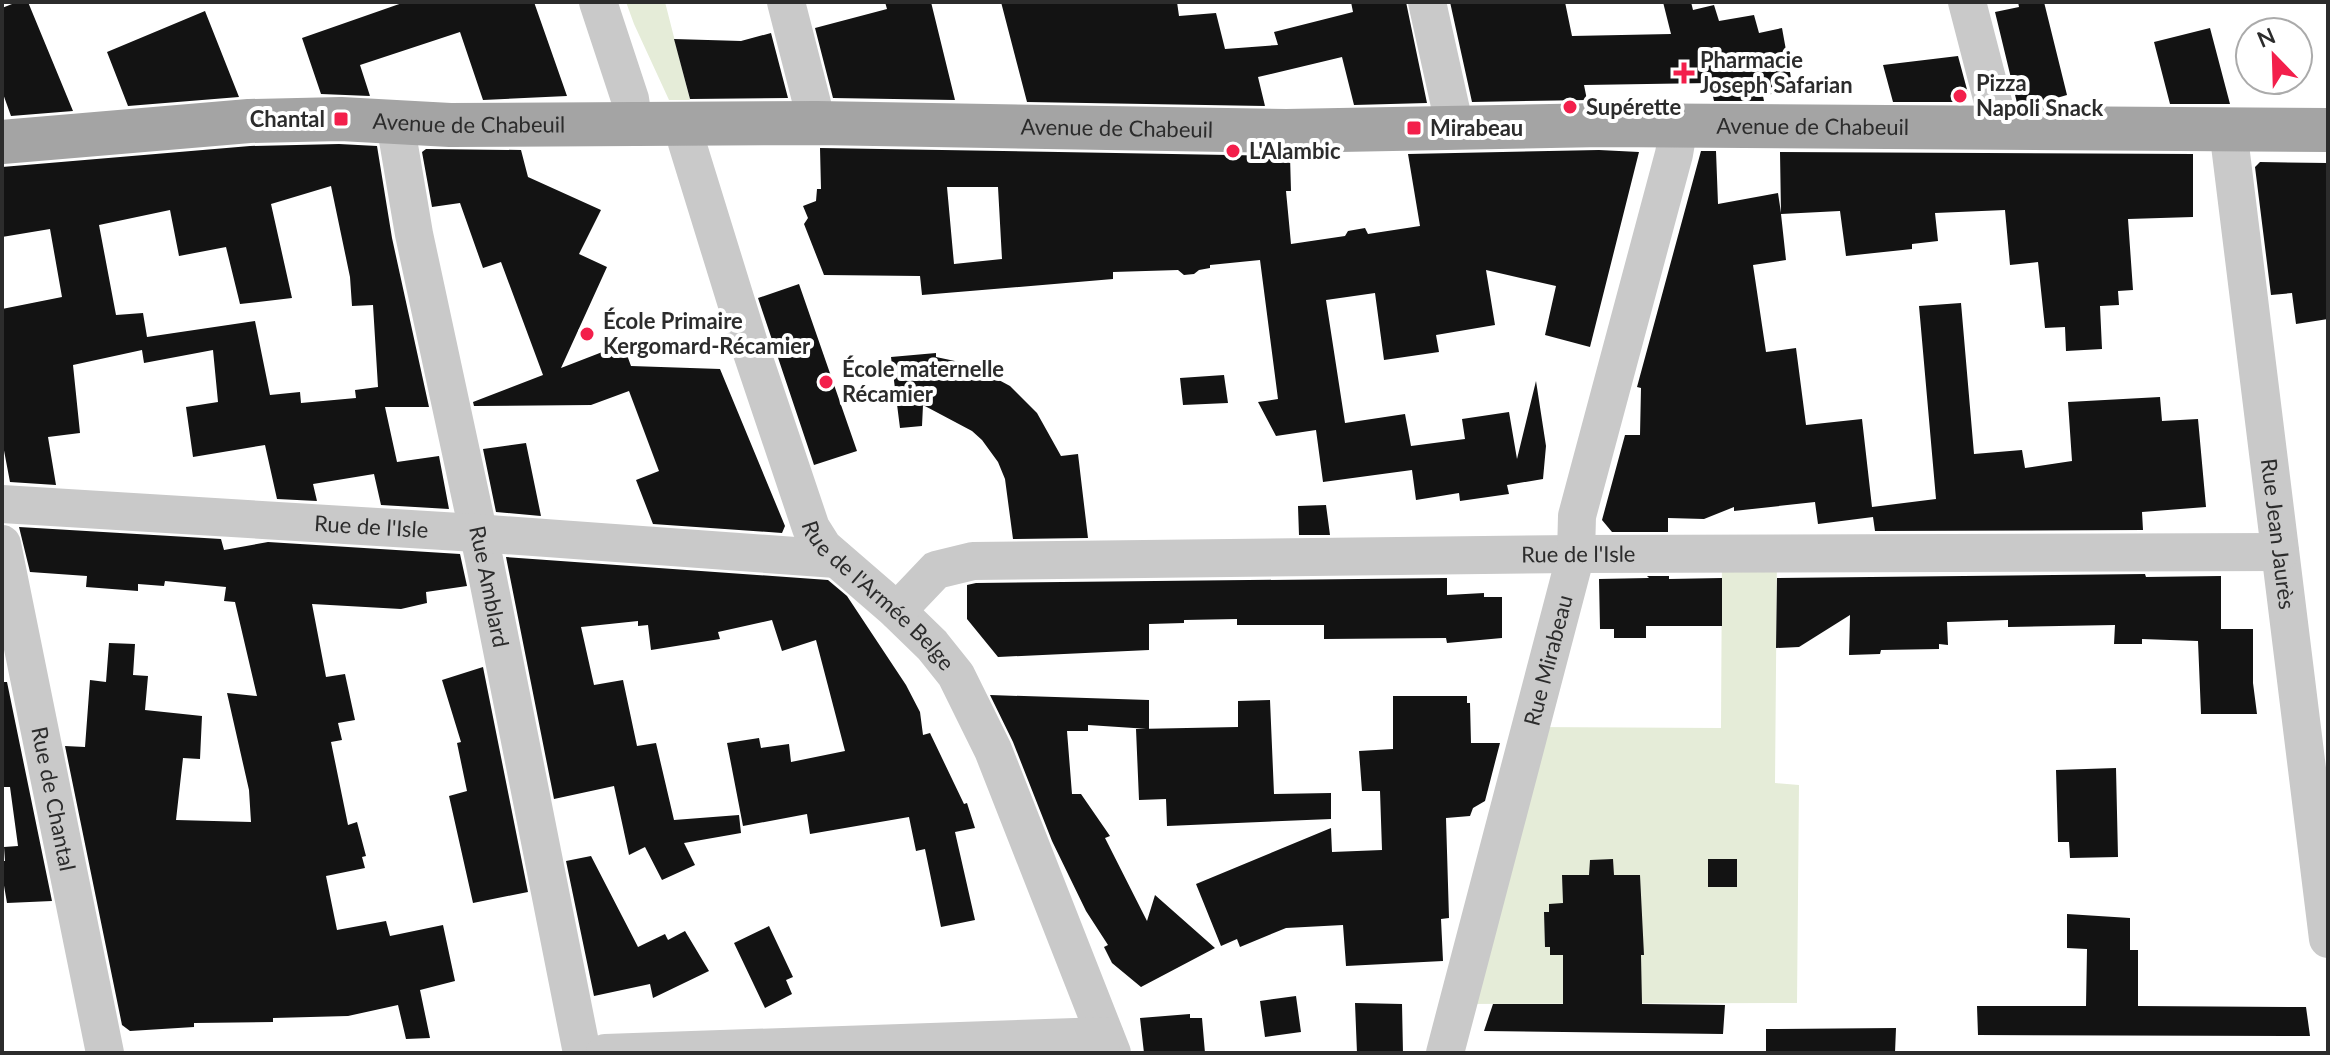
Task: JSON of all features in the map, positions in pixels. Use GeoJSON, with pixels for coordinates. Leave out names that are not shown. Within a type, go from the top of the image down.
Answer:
{"type":"FeatureCollection","features":[{"type":"Feature","properties":{"kind":"main road","name":"Avenue de Chabeuil"},"geometry":{"type":"LineString","coordinates":[[2,142],[249,121],[341,119],[627,126],[817,123],[1286,131],[1679,125],[2328,130]]}},
{"type":"Feature","properties":{"kind":"street"},"geometry":{"type":"LineString","coordinates":[[598,2],[630,99],[627,126]]}},
{"type":"Feature","properties":{"kind":"street"},"geometry":{"type":"LineString","coordinates":[[786,2],[817,123]]}},
{"type":"Feature","properties":{"kind":"street"},"geometry":{"type":"LineString","coordinates":[[1427,2],[1455,128]]}},
{"type":"Feature","properties":{"kind":"street"},"geometry":{"type":"LineString","coordinates":[[1967,2],[2000,129]]}},
{"type":"Feature","properties":{"kind":"street","name":"Rue Amblard"},"geometry":{"type":"LineString","coordinates":[[395,122],[414,234],[484,559],[582,1053]]}},
{"type":"Feature","properties":{"kind":"street","name":"Rue de l'Armée Belge"},"geometry":{"type":"LineString","coordinates":[[684,123],[687,143],[714,232],[811,528],[823,547],[897,611],[956,675],[993,750],[1109,1045]]}},
{"type":"Feature","properties":{"kind":"street","name":"Rue Mirabeau"},"geometry":{"type":"LineString","coordinates":[[1445,1053],[1576,554],[1577,516],[1679,125]]}},
{"type":"Feature","properties":{"kind":"street","name":"Rue Jean Jaurès"},"geometry":{"type":"LineString","coordinates":[[2228,129],[2280,552],[2314,711],[2328,939]]}},
{"type":"Feature","properties":{"kind":"street","name":"Rue de l'Isle"},"geometry":{"type":"LineString","coordinates":[[2,504],[836,559]]}},
{"type":"Feature","properties":{"kind":"street","name":"Rue de Chantal"},"geometry":{"type":"LineString","coordinates":[[2,544],[105,1053]]}},
{"type":"Feature","properties":{"kind":"street","name":"Rue de l'Isle"},"geometry":{"type":"LineString","coordinates":[[897,611],[936,570],[973,561],[1576,554],[2280,552]]}},
{"type":"Feature","properties":{"kind":"street"},"geometry":{"type":"LineString","coordinates":[[605,1053],[1109,1045]]}},
{"type":"Feature","properties":{"kind":"green space"},"geometry":{"type":"Polygon","coordinates":[[[626,2],[665,2],[690,100],[669,100],[626,2]]]}},
{"type":"Feature","properties":{"kind":"green space"},"geometry":{"type":"Polygon","coordinates":[[[1722,554],[1777,554],[1775,783],[1799,785],[1797,1003],[1458,1004],[1531,727],[1721,728],[1722,554]]]}},
{"type":"Feature","properties":{"kind":"building"},"geometry":{"type":"Polygon","coordinates":[[[17,2],[28,2],[73,111],[11,116],[2,91],[2,8],[17,2]]]}},
{"type":"Feature","properties":{"kind":"building"},"geometry":{"type":"Polygon","coordinates":[[[405,2],[534,2],[567,96],[483,100],[460,32],[360,65],[370,96],[321,94],[302,38],[405,2]]]}},
{"type":"Feature","properties":{"kind":"building"},"geometry":{"type":"Polygon","coordinates":[[[885,2],[931,2],[955,100],[833,98],[815,28],[887,9],[885,2]]]}},
{"type":"Feature","properties":{"kind":"building"},"geometry":{"type":"Polygon","coordinates":[[[1001,2],[1177,2],[1179,16],[1216,13],[1225,49],[1278,45],[1274,32],[1353,12],[1351,2],[1406,2],[1427,103],[1354,105],[1342,57],[1258,77],[1265,106],[1027,102],[1001,2]]]}},
{"type":"Feature","properties":{"kind":"building"},"geometry":{"type":"Polygon","coordinates":[[[1450,2],[1565,2],[1572,36],[1671,34],[1663,2],[1691,2],[1693,10],[1714,5],[1719,21],[1754,15],[1759,33],[1782,28],[1793,89],[1763,96],[1764,101],[1714,101],[1710,83],[1584,85],[1587,100],[1472,102],[1450,2]]]}},
{"type":"Feature","properties":{"kind":"building"},"geometry":{"type":"Polygon","coordinates":[[[2018,2],[2044,2],[2067,95],[2039,103],[2017,103],[1995,12],[2019,7],[2018,2]]]}},
{"type":"Feature","properties":{"kind":"building"},"geometry":{"type":"Polygon","coordinates":[[[205,11],[239,97],[128,106],[107,52],[205,11]]]}},
{"type":"Feature","properties":{"kind":"building"},"geometry":{"type":"Polygon","coordinates":[[[2210,28],[2230,104],[2170,104],[2154,42],[2210,28]]]}},
{"type":"Feature","properties":{"kind":"building"},"geometry":{"type":"Polygon","coordinates":[[[771,33],[788,98],[690,99],[674,39],[741,41],[771,33]]]}},
{"type":"Feature","properties":{"kind":"building"},"geometry":{"type":"Polygon","coordinates":[[[1958,56],[1969,97],[1964,102],[1893,102],[1883,65],[1958,56]]]}},
{"type":"Feature","properties":{"kind":"building"},"geometry":{"type":"Polygon","coordinates":[[[250,146],[377,146],[392,238],[429,407],[385,407],[397,462],[439,456],[449,509],[381,505],[374,474],[313,484],[317,501],[277,499],[265,445],[193,457],[186,407],[218,402],[213,350],[144,363],[142,350],[73,365],[80,433],[48,437],[56,485],[10,482],[2,440],[2,309],[62,297],[50,229],[2,237],[2,167],[250,146]],[[331,186],[271,204],[292,298],[240,304],[226,247],[179,256],[170,210],[99,225],[116,315],[143,313],[147,337],[255,321],[270,395],[300,392],[301,403],[356,398],[355,390],[378,387],[373,305],[352,306],[350,277],[331,186]]]}},
{"type":"Feature","properties":{"kind":"building"},"geometry":{"type":"Polygon","coordinates":[[[820,148],[1290,156],[1291,191],[1286,191],[1291,244],[1345,236],[1348,231],[1365,228],[1368,234],[1420,226],[1408,154],[1639,152],[1590,347],[1545,335],[1556,286],[1486,270],[1495,325],[1436,335],[1439,352],[1384,360],[1375,293],[1326,300],[1345,423],[1405,414],[1411,446],[1465,439],[1462,419],[1509,412],[1517,459],[1536,381],[1546,446],[1543,479],[1507,485],[1509,494],[1460,501],[1459,493],[1416,500],[1412,470],[1323,482],[1316,430],[1276,436],[1258,402],[1278,399],[1260,260],[1210,265],[1210,268],[1194,274],[1184,275],[1178,270],[1113,272],[1113,279],[922,295],[920,276],[824,275],[804,224],[808,218],[803,206],[816,201],[817,189],[821,189],[820,148]],[[947,187],[954,264],[1002,259],[998,187],[947,187]]]}},
{"type":"Feature","properties":{"kind":"building"},"geometry":{"type":"Polygon","coordinates":[[[426,149],[521,150],[528,177],[601,210],[579,254],[607,267],[561,368],[623,344],[631,366],[720,369],[785,526],[782,533],[653,524],[636,480],[659,471],[629,391],[591,405],[474,406],[473,402],[543,375],[501,262],[483,268],[460,203],[432,207],[422,152],[426,149]]]}},
{"type":"Feature","properties":{"kind":"building"},"geometry":{"type":"Polygon","coordinates":[[[1701,151],[1716,151],[1718,204],[1778,193],[1781,213],[1780,152],[2193,154],[2193,217],[2128,219],[2133,290],[2118,291],[2119,305],[2100,306],[2102,349],[2066,351],[2065,327],[2045,328],[2038,262],[2010,265],[2005,210],[1935,213],[1938,241],[1912,244],[1912,249],[1846,256],[1840,211],[1781,214],[1786,260],[1753,265],[1766,352],[1796,348],[1806,425],[1862,419],[1872,507],[1936,499],[1919,306],[1961,303],[1974,454],[2022,450],[2025,468],[2072,461],[2068,402],[2160,397],[2162,421],[2198,419],[2206,507],[2142,512],[2143,530],[1875,531],[1873,517],[1818,524],[1815,502],[1734,511],[1734,507],[1704,519],[1668,518],[1668,532],[1612,532],[1602,520],[1625,435],[1640,435],[1641,388],[1637,387],[1701,151]]]}},
{"type":"Feature","properties":{"kind":"building"},"geometry":{"type":"Polygon","coordinates":[[[2260,162],[2328,163],[2328,319],[2296,324],[2292,293],[2271,295],[2255,167],[2260,162]]]}},
{"type":"Feature","properties":{"kind":"building"},"geometry":{"type":"Polygon","coordinates":[[[799,284],[857,451],[814,465],[758,298],[799,284]]]}},
{"type":"Feature","properties":{"kind":"building"},"geometry":{"type":"Polygon","coordinates":[[[936,353],[936,357],[969,364],[1010,386],[1037,413],[1061,456],[1078,454],[1088,538],[1013,539],[1005,479],[998,462],[982,440],[972,431],[923,405],[922,426],[900,428],[891,357],[936,353]]]}},
{"type":"Feature","properties":{"kind":"building"},"geometry":{"type":"Polygon","coordinates":[[[1224,375],[1228,403],[1183,405],[1180,378],[1224,375]]]}},
{"type":"Feature","properties":{"kind":"building"},"geometry":{"type":"Polygon","coordinates":[[[526,443],[541,516],[496,512],[483,449],[526,443]]]}},
{"type":"Feature","properties":{"kind":"building"},"geometry":{"type":"Polygon","coordinates":[[[1326,505],[1330,535],[1299,535],[1298,506],[1326,505]]]}},
{"type":"Feature","properties":{"kind":"building"},"geometry":{"type":"Polygon","coordinates":[[[19,527],[221,539],[224,550],[268,542],[460,554],[467,586],[426,592],[427,603],[401,609],[312,604],[326,677],[345,674],[355,720],[338,723],[342,740],[331,742],[348,825],[357,822],[366,856],[362,857],[365,868],[326,876],[337,930],[386,921],[390,936],[443,925],[455,981],[420,990],[430,1038],[406,1039],[398,1005],[348,1016],[273,1018],[273,1022],[194,1023],[194,1027],[130,1031],[122,1025],[65,746],[85,747],[90,680],[106,682],[109,643],[135,644],[133,675],[148,676],[145,710],[202,716],[200,759],[183,758],[176,820],[251,822],[249,790],[227,693],[257,696],[235,602],[224,601],[226,587],[165,581],[164,586],[138,584],[138,591],[86,587],[87,576],[30,572],[19,527]]]}},
{"type":"Feature","properties":{"kind":"building"},"geometry":{"type":"Polygon","coordinates":[[[506,557],[828,580],[847,596],[906,685],[920,712],[923,735],[930,733],[964,804],[967,803],[975,828],[955,832],[975,920],[941,927],[925,849],[916,851],[909,817],[810,834],[807,814],[743,826],[727,743],[759,738],[761,748],[789,744],[791,762],[845,751],[816,640],[782,651],[772,620],[718,632],[720,639],[651,650],[648,625],[638,626],[638,621],[581,627],[594,685],[623,680],[637,746],[656,743],[674,820],[739,815],[741,833],[684,843],[695,865],[662,880],[645,847],[629,855],[614,786],[554,799],[506,557]]]}},
{"type":"Feature","properties":{"kind":"building"},"geometry":{"type":"Polygon","coordinates":[[[2145,574],[2146,577],[2221,576],[2221,629],[2253,629],[2253,683],[2257,714],[2201,714],[2198,641],[2142,639],[2142,644],[2114,644],[2115,625],[2008,627],[2008,620],[1947,622],[1948,645],[1939,644],[1939,649],[1881,650],[1880,654],[1849,655],[1850,615],[1799,647],[1776,648],[1777,578],[2145,574]]]}},
{"type":"Feature","properties":{"kind":"building"},"geometry":{"type":"Polygon","coordinates":[[[1647,576],[1669,576],[1669,579],[1722,578],[1722,626],[1646,626],[1646,638],[1614,638],[1614,629],[1600,629],[1599,579],[1649,578],[1647,576]]]}},
{"type":"Feature","properties":{"kind":"building"},"geometry":{"type":"Polygon","coordinates":[[[1447,578],[1447,595],[1484,593],[1484,597],[1502,597],[1502,638],[1447,643],[1446,638],[1324,639],[1324,625],[1237,625],[1237,619],[1184,620],[1184,623],[1149,624],[1149,650],[998,657],[967,619],[967,585],[976,583],[1447,578]]]}},
{"type":"Feature","properties":{"kind":"building"},"geometry":{"type":"Polygon","coordinates":[[[483,667],[528,892],[473,903],[449,796],[467,791],[457,743],[461,742],[442,680],[483,667]]]}},
{"type":"Feature","properties":{"kind":"building"},"geometry":{"type":"Polygon","coordinates":[[[2,682],[7,682],[52,901],[7,903],[2,874],[4,847],[18,846],[10,787],[2,787],[2,682]]]}},
{"type":"Feature","properties":{"kind":"building"},"geometry":{"type":"Polygon","coordinates":[[[990,695],[1149,700],[1149,729],[1088,725],[1088,731],[1067,731],[1072,794],[1081,794],[1110,836],[1105,838],[1147,921],[1155,895],[1215,948],[1141,987],[1112,963],[1104,947],[1108,945],[1086,911],[1052,841],[1013,742],[990,695]]]}},
{"type":"Feature","properties":{"kind":"building"},"geometry":{"type":"Polygon","coordinates":[[[1393,696],[1467,696],[1471,743],[1500,743],[1485,801],[1473,808],[1470,816],[1446,818],[1449,918],[1441,919],[1443,961],[1346,966],[1343,925],[1286,928],[1240,947],[1237,939],[1221,946],[1196,884],[1331,828],[1332,852],[1382,850],[1380,791],[1362,791],[1359,751],[1393,749],[1393,696]]]}},
{"type":"Feature","properties":{"kind":"building"},"geometry":{"type":"Polygon","coordinates":[[[1270,700],[1274,794],[1331,793],[1331,819],[1167,826],[1166,799],[1139,800],[1136,729],[1238,727],[1238,701],[1270,700]]]}},
{"type":"Feature","properties":{"kind":"building"},"geometry":{"type":"Polygon","coordinates":[[[2116,768],[2118,857],[2070,858],[2069,842],[2058,842],[2056,770],[2116,768]]]}},
{"type":"Feature","properties":{"kind":"building"},"geometry":{"type":"Polygon","coordinates":[[[591,856],[638,947],[665,934],[668,940],[685,931],[709,971],[653,998],[650,984],[594,996],[566,861],[591,856]]]}},
{"type":"Feature","properties":{"kind":"building"},"geometry":{"type":"Polygon","coordinates":[[[1613,859],[1614,875],[1640,875],[1644,955],[1641,955],[1642,1004],[1725,1005],[1723,1034],[1484,1031],[1493,1004],[1563,1004],[1563,955],[1550,955],[1550,947],[1545,947],[1544,912],[1549,912],[1549,904],[1563,903],[1562,875],[1589,875],[1590,860],[1613,859]]]}},
{"type":"Feature","properties":{"kind":"building"},"geometry":{"type":"Polygon","coordinates":[[[1708,859],[1737,859],[1737,887],[1708,887],[1708,859]]]}},
{"type":"Feature","properties":{"kind":"building"},"geometry":{"type":"Polygon","coordinates":[[[2067,914],[2130,918],[2130,950],[2138,950],[2138,1006],[2306,1007],[2310,1036],[1978,1035],[1977,1006],[2086,1006],[2087,949],[2067,948],[2067,914]]]}},
{"type":"Feature","properties":{"kind":"building"},"geometry":{"type":"Polygon","coordinates":[[[769,926],[793,977],[786,980],[792,994],[765,1008],[734,943],[769,926]]]}},
{"type":"Feature","properties":{"kind":"building"},"geometry":{"type":"Polygon","coordinates":[[[1296,996],[1301,1032],[1265,1037],[1260,1001],[1296,996]]]}},
{"type":"Feature","properties":{"kind":"building"},"geometry":{"type":"Polygon","coordinates":[[[1355,1003],[1402,1004],[1403,1053],[1357,1053],[1355,1003]]]}},
{"type":"Feature","properties":{"kind":"building"},"geometry":{"type":"Polygon","coordinates":[[[1190,1014],[1190,1018],[1202,1018],[1205,1053],[1144,1053],[1140,1018],[1190,1014]]]}},
{"type":"Feature","properties":{"kind":"building"},"geometry":{"type":"Polygon","coordinates":[[[1896,1028],[1895,1053],[1766,1053],[1766,1029],[1896,1028]]]}},
{"type":"Feature","properties":{"kind":"place","name":"Pharmacie Joseph Safarian"},"geometry":{"type":"Point","coordinates":[1684,73]}},
{"type":"Feature","properties":{"kind":"place","name":"Pizza Napoli Snack"},"geometry":{"type":"Point","coordinates":[1960,96]}},
{"type":"Feature","properties":{"kind":"place","name":"Supérette"},"geometry":{"type":"Point","coordinates":[1570,107]}},
{"type":"Feature","properties":{"kind":"place","name":"Chantal"},"geometry":{"type":"Point","coordinates":[341,119]}},
{"type":"Feature","properties":{"kind":"place","name":"Mirabeau"},"geometry":{"type":"Point","coordinates":[1414,128]}},
{"type":"Feature","properties":{"kind":"place","name":"L'Alambic"},"geometry":{"type":"Point","coordinates":[1233,151]}},
{"type":"Feature","properties":{"kind":"place","name":"École Primaire Kergomard-Récamier"},"geometry":{"type":"Point","coordinates":[587,334]}},
{"type":"Feature","properties":{"kind":"place","name":"École maternelle Récamier"},"geometry":{"type":"Point","coordinates":[826,382]}}]}
